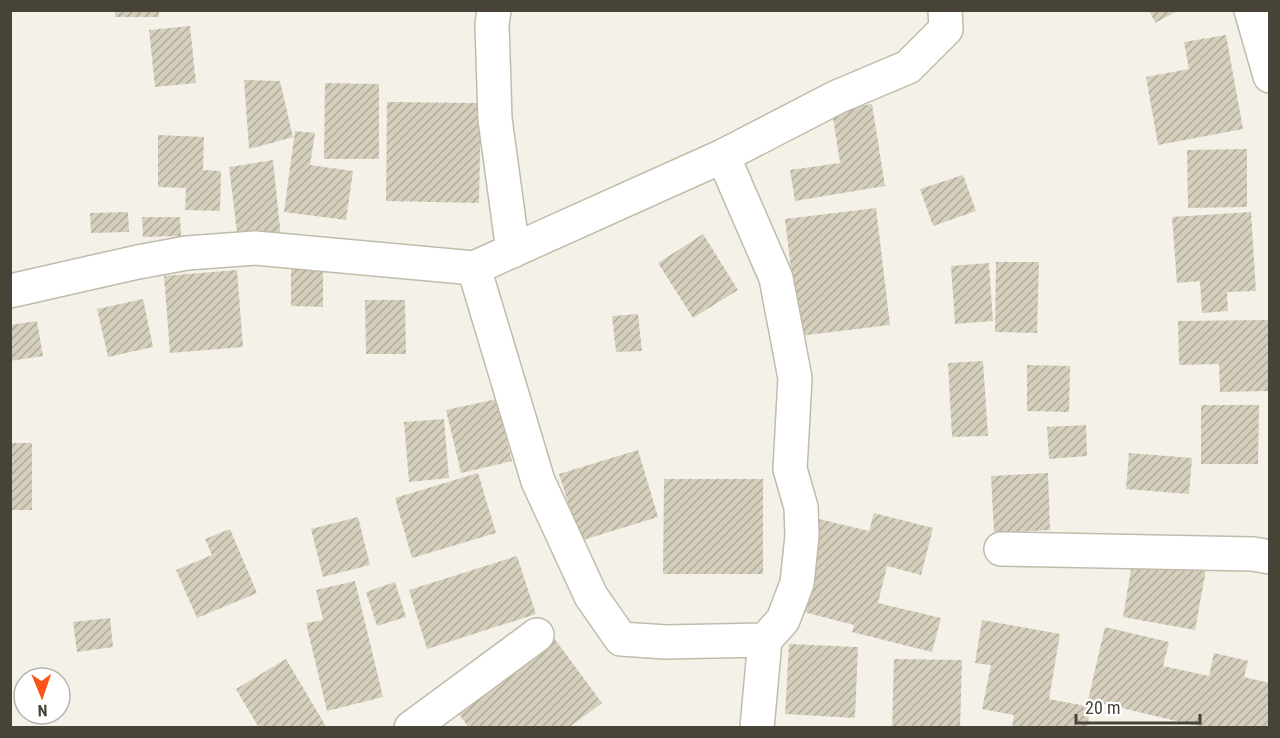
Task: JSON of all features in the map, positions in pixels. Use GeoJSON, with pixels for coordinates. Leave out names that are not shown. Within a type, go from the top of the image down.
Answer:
{"type":"FeatureCollection","features":[{"type":"Feature","properties":{"kind":"street"},"geometry":{"type":"LineString","coordinates":[[494,10],[492,24],[495,119],[513,251]]}},
{"type":"Feature","properties":{"kind":"street"},"geometry":{"type":"LineString","coordinates":[[10,291],[138,262],[187,254],[255,248],[474,268],[723,156],[837,97],[908,67],[946,29],[945,10]]}},
{"type":"Feature","properties":{"kind":"street"},"geometry":{"type":"LineString","coordinates":[[1251,10],[1269,76]]}},
{"type":"Feature","properties":{"kind":"street"},"geometry":{"type":"LineString","coordinates":[[723,156],[776,278],[795,378],[790,469],[801,507],[802,536],[797,583],[783,620],[765,640],[757,728]]}},
{"type":"Feature","properties":{"kind":"street"},"geometry":{"type":"LineString","coordinates":[[474,268],[538,481],[591,596],[621,639],[666,642],[765,640]]}},
{"type":"Feature","properties":{"kind":"street"},"geometry":{"type":"LineString","coordinates":[[1001,549],[1253,554],[1269,557]]}},
{"type":"Feature","properties":{"kind":"street"},"geometry":{"type":"LineString","coordinates":[[411,728],[537,635]]}},
{"type":"Feature","properties":{"kind":"building"},"geometry":{"type":"Polygon","coordinates":[[[115,10],[159,10],[159,17],[115,17],[115,10]]]}},
{"type":"Feature","properties":{"kind":"building"},"geometry":{"type":"Polygon","coordinates":[[[1149,10],[1179,10],[1155,23],[1149,10]]]}},
{"type":"Feature","properties":{"kind":"building"},"geometry":{"type":"Polygon","coordinates":[[[190,26],[196,83],[155,87],[149,30],[190,26]]]}},
{"type":"Feature","properties":{"kind":"building"},"geometry":{"type":"Polygon","coordinates":[[[1226,35],[1243,129],[1158,145],[1146,77],[1189,69],[1184,42],[1226,35]]]}},
{"type":"Feature","properties":{"kind":"building"},"geometry":{"type":"Polygon","coordinates":[[[244,80],[280,81],[293,137],[249,149],[244,80]]]}},
{"type":"Feature","properties":{"kind":"building"},"geometry":{"type":"Polygon","coordinates":[[[325,83],[379,84],[379,159],[324,159],[325,83]]]}},
{"type":"Feature","properties":{"kind":"building"},"geometry":{"type":"Polygon","coordinates":[[[387,102],[481,103],[479,203],[386,201],[387,102]]]}},
{"type":"Feature","properties":{"kind":"building"},"geometry":{"type":"Polygon","coordinates":[[[872,104],[885,186],[795,201],[790,170],[840,163],[832,111],[872,104]]]}},
{"type":"Feature","properties":{"kind":"building"},"geometry":{"type":"Polygon","coordinates":[[[295,131],[315,133],[310,165],[353,171],[346,220],[284,212],[295,131]]]}},
{"type":"Feature","properties":{"kind":"building"},"geometry":{"type":"Polygon","coordinates":[[[158,135],[204,137],[203,170],[221,171],[220,211],[185,210],[186,188],[158,187],[158,135]]]}},
{"type":"Feature","properties":{"kind":"building"},"geometry":{"type":"Polygon","coordinates":[[[1247,149],[1247,207],[1188,208],[1187,150],[1247,149]]]}},
{"type":"Feature","properties":{"kind":"building"},"geometry":{"type":"Polygon","coordinates":[[[273,160],[281,238],[238,241],[229,167],[273,160]]]}},
{"type":"Feature","properties":{"kind":"building"},"geometry":{"type":"Polygon","coordinates":[[[963,175],[976,211],[933,226],[920,189],[963,175]]]}},
{"type":"Feature","properties":{"kind":"building"},"geometry":{"type":"Polygon","coordinates":[[[876,208],[890,325],[799,336],[785,219],[876,208]]]}},
{"type":"Feature","properties":{"kind":"building"},"geometry":{"type":"Polygon","coordinates":[[[128,212],[129,232],[91,233],[90,213],[128,212]]]}},
{"type":"Feature","properties":{"kind":"building"},"geometry":{"type":"Polygon","coordinates":[[[1251,212],[1256,291],[1227,292],[1228,311],[1202,313],[1200,281],[1177,283],[1172,217],[1251,212]]]}},
{"type":"Feature","properties":{"kind":"building"},"geometry":{"type":"Polygon","coordinates":[[[142,217],[180,217],[181,236],[143,237],[142,217]]]}},
{"type":"Feature","properties":{"kind":"building"},"geometry":{"type":"Polygon","coordinates":[[[703,234],[738,290],[693,318],[658,263],[703,234]]]}},
{"type":"Feature","properties":{"kind":"building"},"geometry":{"type":"Polygon","coordinates":[[[996,262],[1039,262],[1037,333],[995,332],[996,262]]]}},
{"type":"Feature","properties":{"kind":"building"},"geometry":{"type":"Polygon","coordinates":[[[989,263],[993,321],[955,324],[951,266],[989,263]]]}},
{"type":"Feature","properties":{"kind":"building"},"geometry":{"type":"Polygon","coordinates":[[[291,267],[323,267],[323,307],[291,306],[291,267]]]}},
{"type":"Feature","properties":{"kind":"building"},"geometry":{"type":"Polygon","coordinates":[[[237,270],[243,347],[170,353],[164,276],[237,270]]]}},
{"type":"Feature","properties":{"kind":"building"},"geometry":{"type":"Polygon","coordinates":[[[143,299],[153,347],[108,357],[97,309],[143,299]]]}},
{"type":"Feature","properties":{"kind":"building"},"geometry":{"type":"Polygon","coordinates":[[[365,300],[405,300],[406,354],[366,354],[365,300]]]}},
{"type":"Feature","properties":{"kind":"building"},"geometry":{"type":"Polygon","coordinates":[[[638,314],[642,351],[616,352],[612,316],[638,314]]]}},
{"type":"Feature","properties":{"kind":"building"},"geometry":{"type":"Polygon","coordinates":[[[1270,320],[1270,391],[1220,392],[1219,364],[1179,365],[1178,321],[1270,320]]]}},
{"type":"Feature","properties":{"kind":"building"},"geometry":{"type":"Polygon","coordinates":[[[37,321],[43,356],[10,361],[10,325],[37,321]]]}},
{"type":"Feature","properties":{"kind":"building"},"geometry":{"type":"Polygon","coordinates":[[[983,361],[988,436],[952,437],[948,363],[983,361]]]}},
{"type":"Feature","properties":{"kind":"building"},"geometry":{"type":"Polygon","coordinates":[[[1027,365],[1070,366],[1069,412],[1027,411],[1027,365]]]}},
{"type":"Feature","properties":{"kind":"building"},"geometry":{"type":"Polygon","coordinates":[[[497,399],[512,461],[461,473],[446,410],[497,399]]]}},
{"type":"Feature","properties":{"kind":"building"},"geometry":{"type":"Polygon","coordinates":[[[1201,405],[1259,405],[1258,464],[1201,464],[1201,405]]]}},
{"type":"Feature","properties":{"kind":"building"},"geometry":{"type":"Polygon","coordinates":[[[444,419],[449,478],[409,482],[404,422],[444,419]]]}},
{"type":"Feature","properties":{"kind":"building"},"geometry":{"type":"Polygon","coordinates":[[[1086,425],[1087,456],[1049,459],[1047,427],[1086,425]]]}},
{"type":"Feature","properties":{"kind":"building"},"geometry":{"type":"Polygon","coordinates":[[[10,443],[32,443],[32,510],[10,510],[10,443]]]}},
{"type":"Feature","properties":{"kind":"building"},"geometry":{"type":"Polygon","coordinates":[[[638,450],[658,517],[580,541],[559,474],[638,450]]]}},
{"type":"Feature","properties":{"kind":"building"},"geometry":{"type":"Polygon","coordinates":[[[1129,453],[1192,458],[1189,494],[1126,489],[1129,453]]]}},
{"type":"Feature","properties":{"kind":"building"},"geometry":{"type":"Polygon","coordinates":[[[478,473],[496,533],[412,558],[395,498],[478,473]]]}},
{"type":"Feature","properties":{"kind":"building"},"geometry":{"type":"Polygon","coordinates":[[[1048,473],[1050,530],[994,533],[991,476],[1048,473]]]}},
{"type":"Feature","properties":{"kind":"building"},"geometry":{"type":"Polygon","coordinates":[[[664,479],[763,479],[763,574],[663,574],[664,479]]]}},
{"type":"Feature","properties":{"kind":"building"},"geometry":{"type":"Polygon","coordinates":[[[874,513],[933,528],[921,575],[887,566],[878,603],[941,618],[932,652],[852,632],[854,625],[796,610],[819,519],[869,531],[874,513]]]}},
{"type":"Feature","properties":{"kind":"building"},"geometry":{"type":"Polygon","coordinates":[[[358,517],[370,565],[323,577],[311,529],[358,517]]]}},
{"type":"Feature","properties":{"kind":"building"},"geometry":{"type":"Polygon","coordinates":[[[230,529],[257,593],[197,618],[176,570],[212,555],[205,539],[230,529]]]}},
{"type":"Feature","properties":{"kind":"building"},"geometry":{"type":"Polygon","coordinates":[[[517,556],[536,614],[427,649],[409,590],[517,556]]]}},
{"type":"Feature","properties":{"kind":"building"},"geometry":{"type":"Polygon","coordinates":[[[1133,557],[1206,570],[1195,630],[1123,617],[1133,557]]]}},
{"type":"Feature","properties":{"kind":"building"},"geometry":{"type":"Polygon","coordinates":[[[355,581],[383,697],[327,711],[306,623],[323,620],[316,590],[355,581]]]}},
{"type":"Feature","properties":{"kind":"building"},"geometry":{"type":"Polygon","coordinates":[[[395,582],[406,617],[377,626],[366,592],[395,582]]]}},
{"type":"Feature","properties":{"kind":"building"},"geometry":{"type":"Polygon","coordinates":[[[110,618],[113,647],[77,652],[73,622],[110,618]]]}},
{"type":"Feature","properties":{"kind":"building"},"geometry":{"type":"Polygon","coordinates":[[[982,620],[1060,634],[1049,699],[1091,707],[1087,728],[1012,728],[1014,715],[982,709],[991,665],[975,663],[982,620]]]}},
{"type":"Feature","properties":{"kind":"building"},"geometry":{"type":"Polygon","coordinates":[[[1105,627],[1169,642],[1163,666],[1209,676],[1214,653],[1248,661],[1244,677],[1270,683],[1270,728],[1206,728],[1088,700],[1105,627]]]}},
{"type":"Feature","properties":{"kind":"building"},"geometry":{"type":"Polygon","coordinates":[[[551,634],[602,703],[568,728],[469,728],[453,706],[551,634]]]}},
{"type":"Feature","properties":{"kind":"building"},"geometry":{"type":"Polygon","coordinates":[[[789,644],[858,647],[855,718],[785,714],[789,644]]]}},
{"type":"Feature","properties":{"kind":"building"},"geometry":{"type":"Polygon","coordinates":[[[286,659],[327,728],[259,728],[236,689],[286,659]]]}},
{"type":"Feature","properties":{"kind":"building"},"geometry":{"type":"Polygon","coordinates":[[[894,659],[962,660],[960,728],[892,728],[894,659]]]}}]}
